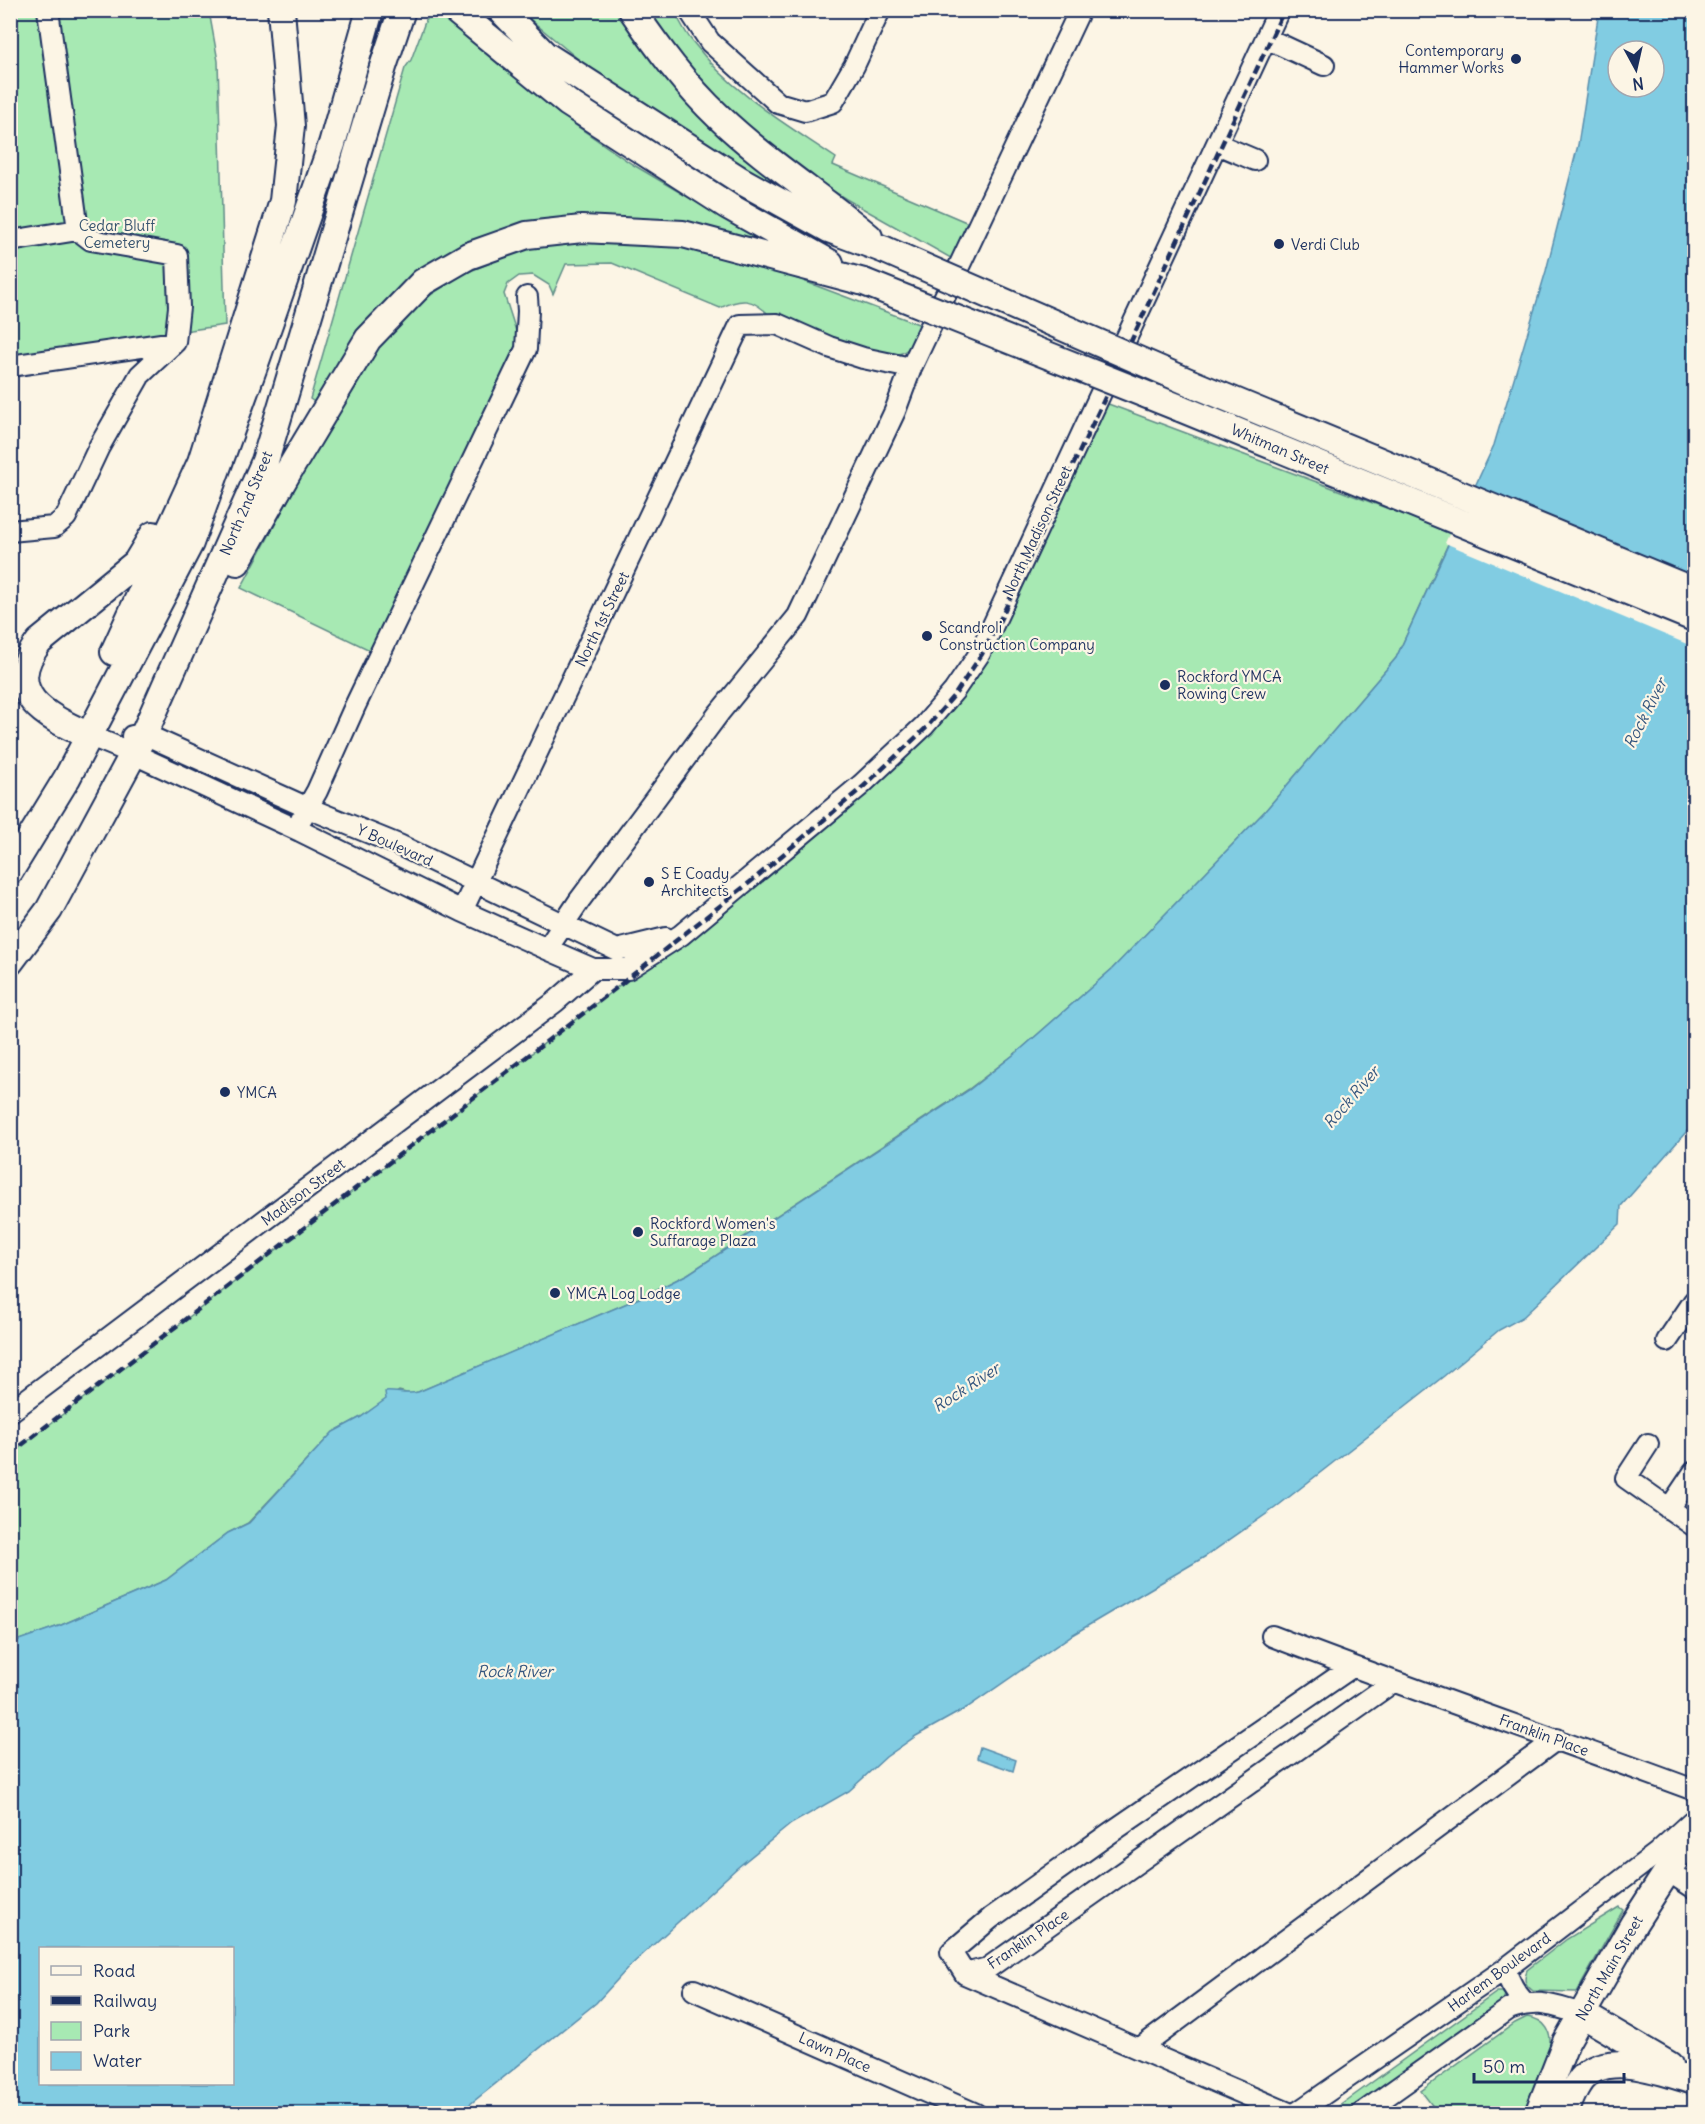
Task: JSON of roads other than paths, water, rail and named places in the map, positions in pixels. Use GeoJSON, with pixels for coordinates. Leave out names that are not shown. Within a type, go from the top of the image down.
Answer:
{"type":"FeatureCollection","features":[{"type":"Feature","properties":{"kind":"main road"},"geometry":{"type":"LineString","coordinates":[[119,742],[98,689],[201,462],[284,201],[291,126],[281,10]]}},
{"type":"Feature","properties":{"kind":"main road","name":"North 2nd Street"},"geometry":{"type":"LineString","coordinates":[[10,962],[49,910],[119,742],[332,144],[370,10]]}},
{"type":"Feature","properties":{"kind":"main road","name":"North 2nd Street"},"geometry":{"type":"LineString","coordinates":[[10,871],[67,778],[119,742],[166,687],[266,461],[402,10]]}},
{"type":"Feature","properties":{"kind":"main road"},"geometry":{"type":"LineString","coordinates":[[501,10],[545,55],[741,180],[829,230],[885,250]]}},
{"type":"Feature","properties":{"kind":"main road"},"geometry":{"type":"LineString","coordinates":[[632,10],[664,57],[718,116],[800,185],[848,219],[885,250]]}},
{"type":"Feature","properties":{"kind":"main road"},"geometry":{"type":"LineString","coordinates":[[456,11],[578,109],[728,206],[864,282]]}},
{"type":"Feature","properties":{"kind":"main road"},"geometry":{"type":"LineString","coordinates":[[166,687],[288,472],[368,339],[423,282],[468,256],[527,236],[582,229],[683,234],[864,282]]}},
{"type":"Feature","properties":{"kind":"main road","name":"Whitman Street"},"geometry":{"type":"LineString","coordinates":[[885,250],[1191,383],[1695,591]]}},
{"type":"Feature","properties":{"kind":"main road","name":"Whitman Street"},"geometry":{"type":"LineString","coordinates":[[864,282],[1695,618]]}},
{"type":"Feature","properties":{"kind":"main road"},"geometry":{"type":"LineString","coordinates":[[119,742],[59,723],[38,709],[29,699],[23,683],[24,665],[29,653],[39,642],[136,563],[147,547],[217,408]]}},
{"type":"Feature","properties":{"kind":"main road","name":"North Main Street"},"geometry":{"type":"LineString","coordinates":[[1538,2114],[1566,2042],[1634,1923],[1695,1830]]}},
{"type":"Feature","properties":{"kind":"main road"},"geometry":{"type":"LineString","coordinates":[[1582,2014],[1695,2080]]}},
{"type":"Feature","properties":{"kind":"main road"},"geometry":{"type":"LineString","coordinates":[[1564,2114],[1579,2082],[1595,2069],[1610,2064],[1632,2064],[1695,2080]]}},
{"type":"Feature","properties":{"kind":"street"},"geometry":{"type":"LineString","coordinates":[[10,531],[54,527],[66,517],[99,447],[140,375],[175,342],[179,307],[177,255],[91,240],[78,230],[48,10]]}},
{"type":"Feature","properties":{"kind":"street"},"geometry":{"type":"LineString","coordinates":[[689,10],[710,42],[778,103],[805,111],[833,102],[854,66],[880,10]]}},
{"type":"Feature","properties":{"kind":"street"},"geometry":{"type":"LineString","coordinates":[[546,949],[719,713],[798,615],[895,411],[911,368],[1080,10]]}},
{"type":"Feature","properties":{"kind":"street","name":"North Madison Street"},"geometry":{"type":"LineString","coordinates":[[593,969],[628,969],[681,935],[892,758],[954,691],[980,653],[1279,10]]}},
{"type":"Feature","properties":{"kind":"street"},"geometry":{"type":"LineString","coordinates":[[1266,38],[1324,65]]}},
{"type":"Feature","properties":{"kind":"street"},"geometry":{"type":"LineString","coordinates":[[1216,144],[1255,160]]}},
{"type":"Feature","properties":{"kind":"street"},"geometry":{"type":"LineString","coordinates":[[10,241],[78,230]]}},
{"type":"Feature","properties":{"kind":"street"},"geometry":{"type":"LineString","coordinates":[[295,829],[308,808],[526,348],[527,297]]}},
{"type":"Feature","properties":{"kind":"street","name":"North 1st Street"},"geometry":{"type":"LineString","coordinates":[[462,911],[740,325],[777,324],[829,347],[863,358],[911,368]]}},
{"type":"Feature","properties":{"kind":"street"},"geometry":{"type":"LineString","coordinates":[[10,366],[175,342]]}},
{"type":"Feature","properties":{"kind":"street","name":"Y Boulevard"},"geometry":{"type":"LineString","coordinates":[[119,742],[308,808],[399,845],[617,950],[681,935]]}},
{"type":"Feature","properties":{"kind":"street","name":"Y Boulevard"},"geometry":{"type":"LineString","coordinates":[[119,742],[462,911],[593,969]]}},
{"type":"Feature","properties":{"kind":"street","name":"Madison Street"},"geometry":{"type":"LineString","coordinates":[[10,1412],[555,1002],[593,969]]}},
{"type":"Feature","properties":{"kind":"street"},"geometry":{"type":"LineString","coordinates":[[1667,1341],[1695,1301]]}},
{"type":"Feature","properties":{"kind":"street"},"geometry":{"type":"LineString","coordinates":[[1648,1444],[1626,1478],[1695,1526]]}},
{"type":"Feature","properties":{"kind":"street"},"geometry":{"type":"LineString","coordinates":[[1669,1509],[1695,1472]]}},
{"type":"Feature","properties":{"kind":"street","name":"Franklin Place"},"geometry":{"type":"LineString","coordinates":[[1272,1636],[1392,1682],[1695,1790]]}},
{"type":"Feature","properties":{"kind":"street"},"geometry":{"type":"LineString","coordinates":[[1293,2114],[965,1974],[951,1952],[992,1918],[1352,1667]]}},
{"type":"Feature","properties":{"kind":"street","name":"Franklin Place"},"geometry":{"type":"LineString","coordinates":[[965,1974],[988,1968],[1392,1682]]}},
{"type":"Feature","properties":{"kind":"street"},"geometry":{"type":"LineString","coordinates":[[1139,2049],[1557,1739]]}},
{"type":"Feature","properties":{"kind":"street","name":"Harlem Boulevard"},"geometry":{"type":"LineString","coordinates":[[1293,2114],[1505,1969],[1657,1853],[1695,1819]]}},
{"type":"Feature","properties":{"kind":"street"},"geometry":{"type":"LineString","coordinates":[[1668,1871],[1695,1888]]}},
{"type":"Feature","properties":{"kind":"street"},"geometry":{"type":"LineString","coordinates":[[1505,1969],[1509,1983],[1525,2003]]}},
{"type":"Feature","properties":{"kind":"street","name":"Lawn Place"},"geometry":{"type":"LineString","coordinates":[[694,1990],[976,2114]]}},
{"type":"Feature","properties":{"kind":"street"},"geometry":{"type":"LineString","coordinates":[[1361,2114],[1509,2009],[1525,2003],[1538,2002],[1582,2014]]}},
{"type":"Feature","properties":{"kind":"water","name":"Rock River"},"geometry":{"type":"Polygon","coordinates":[[[1599,11],[1694,11],[1694,1123],[1621,1206],[1620,1224],[1523,1317],[1499,1330],[1275,1508],[1206,1556],[1072,1635],[968,1707],[916,1736],[886,1757],[849,1791],[791,1824],[737,1868],[629,1967],[596,2003],[459,2113],[11,2113],[10,1643],[59,1626],[166,1580],[228,1533],[249,1523],[333,1432],[361,1417],[386,1399],[385,1392],[418,1392],[644,1296],[688,1274],[969,1090],[1021,1049],[1112,969],[1265,811],[1396,658],[1494,445],[1546,271],[1578,145],[1599,11]]]}},
{"type":"Feature","properties":{"kind":"water"},"geometry":{"type":"Polygon","coordinates":[[[980,1747],[1016,1760],[1013,1771],[977,1758],[980,1747]]]}},
{"type":"Feature","properties":{"kind":"railway"},"geometry":{"type":"LineString","coordinates":[[10,1454],[611,992],[754,879],[864,786],[926,728],[956,693],[982,654],[999,622],[1284,10]]}},
{"type":"Feature","properties":{"kind":"place","name":"Contemporary Hammer Works"},"geometry":{"type":"Point","coordinates":[1516,59]}},
{"type":"Feature","properties":{"kind":"place","name":"Verdi Club"},"geometry":{"type":"Point","coordinates":[1279,244]}},
{"type":"Feature","properties":{"kind":"place","name":"Scandroli Construction Company"},"geometry":{"type":"Point","coordinates":[927,636]}},
{"type":"Feature","properties":{"kind":"place","name":"Rockford YMCA Rowing Crew"},"geometry":{"type":"Point","coordinates":[1165,685]}},
{"type":"Feature","properties":{"kind":"place","name":"S E Coady Architects"},"geometry":{"type":"Point","coordinates":[649,882]}},
{"type":"Feature","properties":{"kind":"place","name":"YMCA"},"geometry":{"type":"Point","coordinates":[225,1092]}},
{"type":"Feature","properties":{"kind":"place","name":"Rockford Women's Suffarage Plaza"},"geometry":{"type":"Point","coordinates":[638,1232]}},
{"type":"Feature","properties":{"kind":"place","name":"YMCA Log Lodge"},"geometry":{"type":"Point","coordinates":[555,1293]}},
{"type":"Feature","properties":{"kind":"park label","name":"Cedar Bluff Cemetery"},"geometry":{"type":"Point","coordinates":[117,234]}}]}
